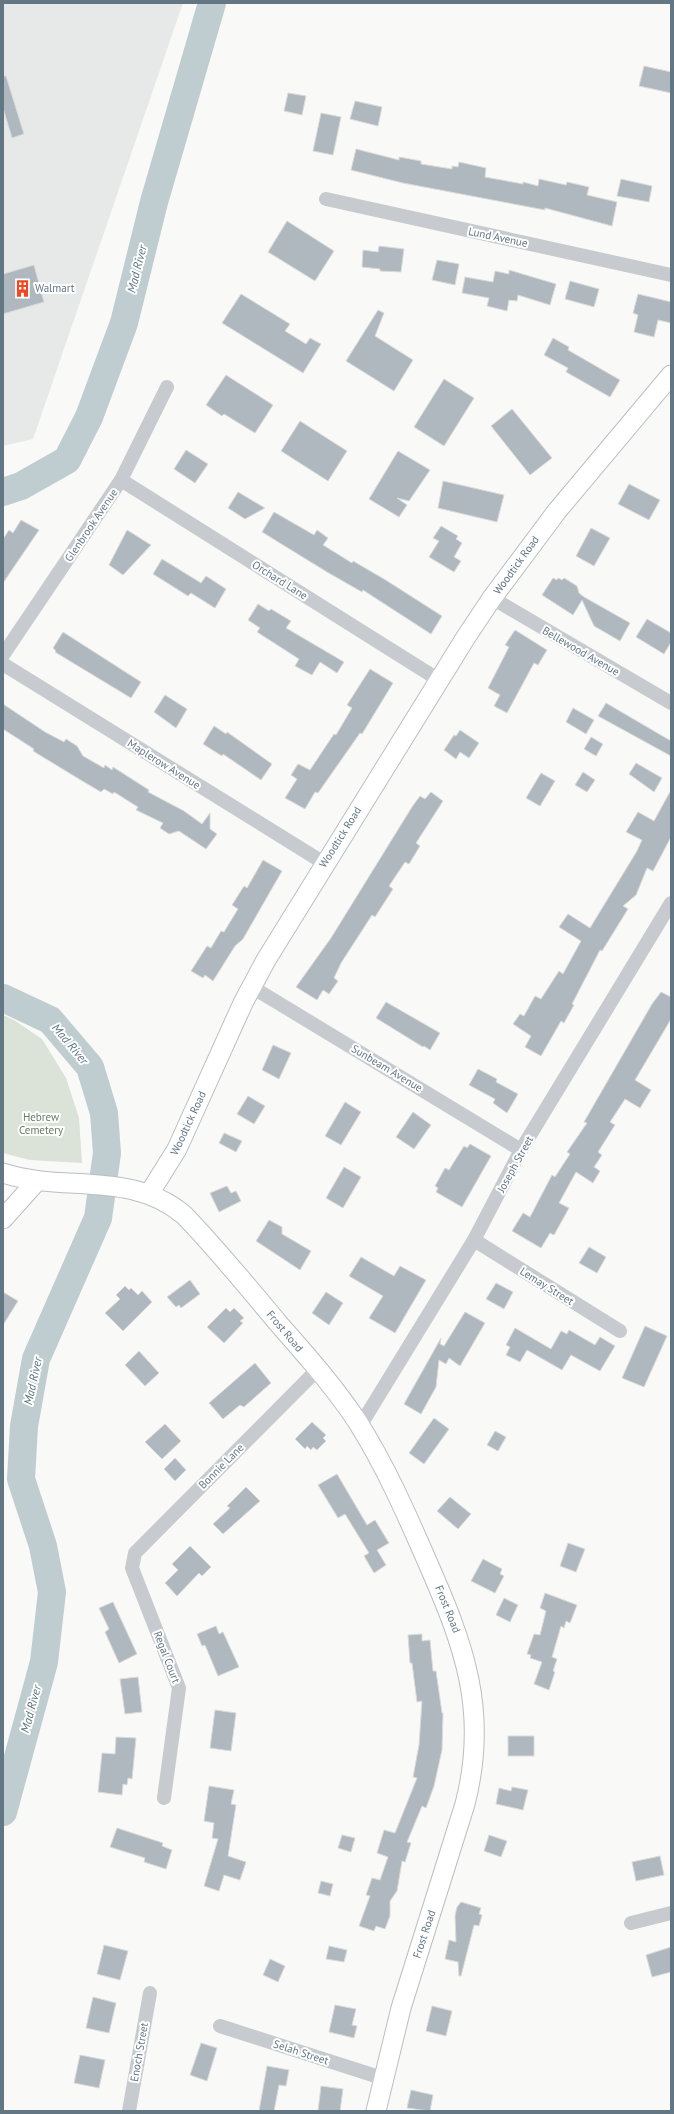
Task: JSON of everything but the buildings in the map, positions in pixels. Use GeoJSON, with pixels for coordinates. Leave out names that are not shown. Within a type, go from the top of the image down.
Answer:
{"type":"FeatureCollection","features":[{"type":"Feature","properties":{"kind":"main road","name":"Woodtick Road"},"geometry":{"type":"LineString","coordinates":[[149,1194],[177,1149],[252,987],[324,863],[439,680],[492,598],[557,511],[671,375]]}},
{"type":"Feature","properties":{"kind":"main road"},"geometry":{"type":"LineString","coordinates":[[3,1173],[37,1181],[120,1186],[149,1194]]}},
{"type":"Feature","properties":{"kind":"main road"},"geometry":{"type":"LineString","coordinates":[[3,1219],[37,1181]]}},
{"type":"Feature","properties":{"kind":"main road","name":"Frost Road"},"geometry":{"type":"LineString","coordinates":[[149,1194],[171,1205],[184,1215],[318,1369],[360,1426],[383,1466],[401,1504],[457,1631],[469,1674],[474,1719],[473,1760],[466,1799],[409,1978],[382,2078],[376,2111]]}},
{"type":"Feature","properties":{"kind":"street","name":"Lund Avenue"},"geometry":{"type":"LineString","coordinates":[[326,199],[671,275]]}},
{"type":"Feature","properties":{"kind":"street","name":"Glenbrook Avenue"},"geometry":{"type":"LineString","coordinates":[[3,655],[121,480],[167,387]]}},
{"type":"Feature","properties":{"kind":"street","name":"Orchard Lane"},"geometry":{"type":"LineString","coordinates":[[121,480],[439,680]]}},
{"type":"Feature","properties":{"kind":"street","name":"Bellewood Avenue"},"geometry":{"type":"LineString","coordinates":[[492,598],[671,703]]}},
{"type":"Feature","properties":{"kind":"street","name":"Maplerow Avenue"},"geometry":{"type":"LineString","coordinates":[[3,664],[324,863]]}},
{"type":"Feature","properties":{"kind":"street","name":"Joseph Street"},"geometry":{"type":"LineString","coordinates":[[360,1426],[474,1240],[522,1150],[671,903]]}},
{"type":"Feature","properties":{"kind":"street","name":"Sunbeam Avenue"},"geometry":{"type":"LineString","coordinates":[[252,987],[522,1150]]}},
{"type":"Feature","properties":{"kind":"street","name":"Lemay Street"},"geometry":{"type":"LineString","coordinates":[[474,1240],[620,1331]]}},
{"type":"Feature","properties":{"kind":"street","name":"Bonnie Lane"},"geometry":{"type":"LineString","coordinates":[[132,1568],[135,1553],[318,1369]]}},
{"type":"Feature","properties":{"kind":"street","name":"Regal Court"},"geometry":{"type":"LineString","coordinates":[[132,1568],[178,1688],[164,1798]]}},
{"type":"Feature","properties":{"kind":"street"},"geometry":{"type":"LineString","coordinates":[[631,1923],[671,1913]]}},
{"type":"Feature","properties":{"kind":"street","name":"Enoch Street"},"geometry":{"type":"LineString","coordinates":[[129,2111],[150,1993]]}},
{"type":"Feature","properties":{"kind":"street","name":"Selah Street"},"geometry":{"type":"LineString","coordinates":[[220,2026],[382,2078]]}},
{"type":"Feature","properties":{"kind":"shaded area"},"geometry":{"type":"Polygon","coordinates":[[[3,3],[183,3],[33,439],[3,446],[3,3]]]}},
{"type":"Feature","properties":{"kind":"green space","name":"Hebrew Cemetery"},"geometry":{"type":"Polygon","coordinates":[[[3,1015],[14,1020],[42,1039],[66,1078],[79,1118],[82,1163],[30,1160],[3,1153],[3,1015]]]}},
{"type":"Feature","properties":{"kind":"waterway","name":"Mad River"},"geometry":{"type":"LineString","coordinates":[[3,492],[21,486],[67,460],[89,417],[124,323],[154,202],[212,3]]}},
{"type":"Feature","properties":{"kind":"waterway","name":"Mad River"},"geometry":{"type":"LineString","coordinates":[[3,998],[50,1020],[90,1067],[104,1113],[107,1153],[98,1218],[36,1359],[24,1426],[21,1479],[43,1546],[52,1592],[44,1662],[3,1812]]}},
{"type":"Feature","properties":{"kind":"place","name":"Walmart"},"geometry":{"type":"Point","coordinates":[22,288]}}]}
